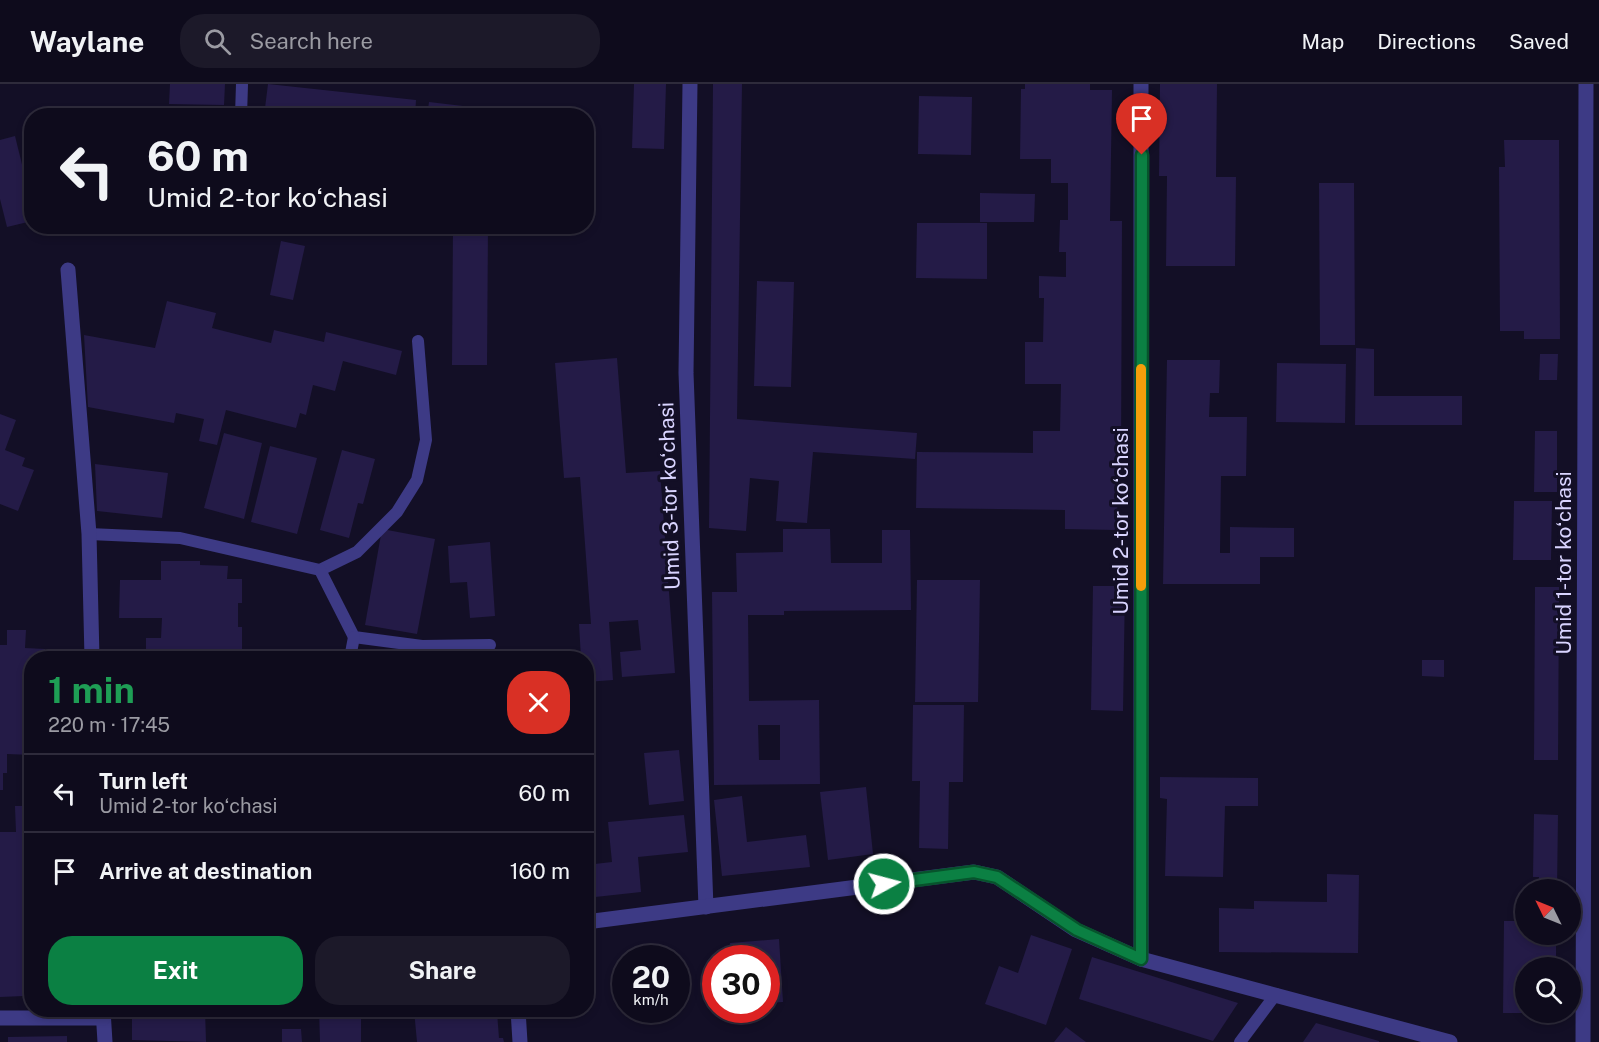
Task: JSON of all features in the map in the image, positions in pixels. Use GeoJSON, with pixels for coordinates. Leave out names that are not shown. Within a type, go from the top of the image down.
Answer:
{"type":"FeatureCollection","features":[{"type":"Feature","properties":{"kind":"street","name":"Umid 3-tor koʻchasi"},"geometry":{"type":"LineString","coordinates":[[690,84],[686,373],[706,907]]}},
{"type":"Feature","properties":{"kind":"street","name":"Umid 2-tor koʻchasi"},"geometry":{"type":"LineString","coordinates":[[1141,959],[1142,84]]}},
{"type":"Feature","properties":{"kind":"street","name":"Umid 1-tor koʻchasi"},"geometry":{"type":"LineString","coordinates":[[1583,1042],[1586,84]]}},
{"type":"Feature","properties":{"kind":"street"},"geometry":{"type":"LineString","coordinates":[[68,270],[89,534],[92,651]]}},
{"type":"Feature","properties":{"kind":"street"},"geometry":{"type":"LineString","coordinates":[[594,921],[974,872],[997,877],[1077,930],[1141,959],[1450,1042]]}},
{"type":"Feature","properties":{"kind":"street"},"geometry":{"type":"LineString","coordinates":[[0,1018],[26,1017]]}},
{"type":"Feature","properties":{"kind":"street"},"geometry":{"type":"LineString","coordinates":[[103,1017],[105,1042]]}},
{"type":"Feature","properties":{"kind":"street"},"geometry":{"type":"LineString","coordinates":[[518,1017],[520,1042]]}},
{"type":"Feature","properties":{"kind":"lane"},"geometry":{"type":"LineString","coordinates":[[241,108],[242,84]]}},
{"type":"Feature","properties":{"kind":"lane"},"geometry":{"type":"LineString","coordinates":[[89,534],[180,538],[320,570],[357,552],[398,513],[417,480],[426,440],[418,340]]}},
{"type":"Feature","properties":{"kind":"lane"},"geometry":{"type":"LineString","coordinates":[[320,570],[354,637],[351,651]]}},
{"type":"Feature","properties":{"kind":"lane"},"geometry":{"type":"LineString","coordinates":[[354,637],[422,646],[490,645]]}},
{"type":"Feature","properties":{"kind":"lane"},"geometry":{"type":"LineString","coordinates":[[1240,1042],[1276,994]]}},
{"type":"Feature","properties":{"kind":"building"},"geometry":{"type":"Polygon","coordinates":[[[170,84],[225,84],[224,105],[169,104],[170,84]]]}},
{"type":"Feature","properties":{"kind":"building"},"geometry":{"type":"Polygon","coordinates":[[[268,84],[416,100],[416,108],[265,108],[268,84]]]}},
{"type":"Feature","properties":{"kind":"building"},"geometry":{"type":"Polygon","coordinates":[[[634,84],[666,84],[664,149],[632,148],[634,84]]]}},
{"type":"Feature","properties":{"kind":"building"},"geometry":{"type":"Polygon","coordinates":[[[713,84],[742,84],[737,419],[917,433],[915,459],[813,452],[807,523],[776,521],[779,481],[750,478],[746,531],[709,528],[713,84]]]}},
{"type":"Feature","properties":{"kind":"building"},"geometry":{"type":"Polygon","coordinates":[[[1025,84],[1090,84],[1090,90],[1112,90],[1110,221],[1122,221],[1121,461],[1118,461],[1117,530],[1065,529],[1065,510],[916,508],[917,452],[1033,453],[1033,431],[1060,431],[1061,384],[1025,384],[1025,342],[1043,342],[1044,298],[1039,298],[1039,276],[1066,277],[1066,252],[1059,252],[1060,220],[1068,220],[1068,183],[1051,183],[1051,159],[1020,159],[1021,89],[1025,89],[1025,84]]]}},
{"type":"Feature","properties":{"kind":"building"},"geometry":{"type":"Polygon","coordinates":[[[1160,84],[1217,84],[1216,177],[1236,177],[1235,266],[1166,266],[1167,176],[1159,176],[1160,84]]]}},
{"type":"Feature","properties":{"kind":"building"},"geometry":{"type":"Polygon","coordinates":[[[919,96],[972,97],[971,155],[918,154],[919,96]]]}},
{"type":"Feature","properties":{"kind":"building"},"geometry":{"type":"Polygon","coordinates":[[[429,102],[463,106],[463,108],[428,108],[429,102]]]}},
{"type":"Feature","properties":{"kind":"building"},"geometry":{"type":"Polygon","coordinates":[[[15,136],[24,173],[24,223],[7,227],[0,199],[0,140],[15,136]]]}},
{"type":"Feature","properties":{"kind":"building"},"geometry":{"type":"Polygon","coordinates":[[[1504,140],[1559,140],[1560,339],[1524,339],[1524,331],[1500,331],[1499,167],[1505,167],[1504,140]]]}},
{"type":"Feature","properties":{"kind":"building"},"geometry":{"type":"Polygon","coordinates":[[[1319,183],[1354,183],[1355,345],[1320,345],[1319,183]]]}},
{"type":"Feature","properties":{"kind":"building"},"geometry":{"type":"Polygon","coordinates":[[[980,193],[1035,194],[1034,222],[980,222],[980,193]]]}},
{"type":"Feature","properties":{"kind":"building"},"geometry":{"type":"Polygon","coordinates":[[[917,223],[987,223],[987,279],[916,278],[917,223]]]}},
{"type":"Feature","properties":{"kind":"building"},"geometry":{"type":"Polygon","coordinates":[[[453,234],[488,234],[487,365],[452,365],[453,234]]]}},
{"type":"Feature","properties":{"kind":"building"},"geometry":{"type":"Polygon","coordinates":[[[281,241],[305,246],[293,300],[270,295],[281,241]]]}},
{"type":"Feature","properties":{"kind":"building"},"geometry":{"type":"Polygon","coordinates":[[[757,281],[794,282],[791,387],[754,386],[757,281]]]}},
{"type":"Feature","properties":{"kind":"building"},"geometry":{"type":"Polygon","coordinates":[[[167,301],[216,313],[212,328],[271,343],[274,330],[324,342],[326,332],[402,351],[396,375],[343,361],[335,391],[313,385],[306,415],[300,413],[296,428],[226,410],[217,445],[199,441],[204,419],[176,413],[174,423],[88,407],[84,335],[155,348],[167,301]]]}},
{"type":"Feature","properties":{"kind":"building"},"geometry":{"type":"Polygon","coordinates":[[[1356,348],[1374,349],[1374,396],[1462,396],[1462,425],[1355,425],[1356,348]]]}},
{"type":"Feature","properties":{"kind":"building"},"geometry":{"type":"Polygon","coordinates":[[[1540,354],[1558,354],[1557,380],[1539,380],[1540,354]]]}},
{"type":"Feature","properties":{"kind":"building"},"geometry":{"type":"Polygon","coordinates":[[[617,358],[626,473],[660,471],[675,673],[622,677],[620,652],[641,650],[638,620],[609,622],[613,680],[594,681],[594,651],[581,651],[579,624],[591,624],[580,477],[564,478],[555,363],[617,358]]]}},
{"type":"Feature","properties":{"kind":"building"},"geometry":{"type":"Polygon","coordinates":[[[1167,360],[1220,360],[1219,393],[1210,393],[1209,417],[1247,417],[1246,476],[1221,476],[1220,553],[1230,553],[1230,527],[1294,528],[1294,557],[1260,557],[1260,584],[1163,584],[1167,360]]]}},
{"type":"Feature","properties":{"kind":"building"},"geometry":{"type":"Polygon","coordinates":[[[1277,363],[1346,364],[1345,423],[1276,422],[1277,363]]]}},
{"type":"Feature","properties":{"kind":"building"},"geometry":{"type":"Polygon","coordinates":[[[0,414],[16,420],[5,450],[25,458],[22,466],[34,470],[18,511],[0,504],[0,414]]]}},
{"type":"Feature","properties":{"kind":"building"},"geometry":{"type":"Polygon","coordinates":[[[1535,431],[1557,431],[1557,492],[1534,492],[1535,431]]]}},
{"type":"Feature","properties":{"kind":"building"},"geometry":{"type":"Polygon","coordinates":[[[224,433],[262,443],[244,519],[204,508],[224,433]]]}},
{"type":"Feature","properties":{"kind":"building"},"geometry":{"type":"Polygon","coordinates":[[[270,446],[317,458],[297,534],[251,522],[270,446]]]}},
{"type":"Feature","properties":{"kind":"building"},"geometry":{"type":"Polygon","coordinates":[[[342,450],[375,459],[363,504],[358,503],[349,538],[320,530],[342,450]]]}},
{"type":"Feature","properties":{"kind":"building"},"geometry":{"type":"Polygon","coordinates":[[[95,464],[168,473],[162,518],[97,511],[95,464]]]}},
{"type":"Feature","properties":{"kind":"building"},"geometry":{"type":"Polygon","coordinates":[[[1514,501],[1552,501],[1551,560],[1513,560],[1514,501]]]}},
{"type":"Feature","properties":{"kind":"building"},"geometry":{"type":"Polygon","coordinates":[[[382,529],[435,539],[417,634],[365,625],[382,529]]]}},
{"type":"Feature","properties":{"kind":"building"},"geometry":{"type":"Polygon","coordinates":[[[783,529],[830,529],[831,563],[882,563],[882,530],[910,530],[911,610],[784,611],[784,615],[748,615],[749,701],[819,700],[820,784],[714,785],[712,592],[737,592],[736,553],[783,552],[783,529]],[[758,725],[759,760],[780,760],[780,725],[758,725]]]}},
{"type":"Feature","properties":{"kind":"building"},"geometry":{"type":"Polygon","coordinates":[[[490,542],[495,616],[470,618],[467,582],[450,583],[448,546],[490,542]]]}},
{"type":"Feature","properties":{"kind":"building"},"geometry":{"type":"Polygon","coordinates":[[[161,561],[200,561],[200,565],[228,566],[227,579],[242,579],[242,603],[238,603],[238,627],[242,627],[242,651],[146,651],[146,638],[161,638],[162,618],[119,618],[120,580],[161,580],[161,561]]]}},
{"type":"Feature","properties":{"kind":"building"},"geometry":{"type":"Polygon","coordinates":[[[917,580],[980,580],[978,702],[915,702],[917,580]]]}},
{"type":"Feature","properties":{"kind":"building"},"geometry":{"type":"Polygon","coordinates":[[[1093,586],[1125,586],[1123,711],[1091,710],[1093,586]]]}},
{"type":"Feature","properties":{"kind":"building"},"geometry":{"type":"Polygon","coordinates":[[[1535,587],[1559,587],[1558,760],[1534,760],[1535,587]]]}},
{"type":"Feature","properties":{"kind":"building"},"geometry":{"type":"Polygon","coordinates":[[[7,630],[26,630],[25,648],[45,649],[45,651],[24,651],[24,755],[7,754],[7,773],[3,773],[3,790],[0,790],[0,645],[7,645],[7,630]]]}},
{"type":"Feature","properties":{"kind":"building"},"geometry":{"type":"Polygon","coordinates":[[[1422,660],[1444,660],[1444,677],[1422,676],[1422,660]]]}},
{"type":"Feature","properties":{"kind":"building"},"geometry":{"type":"Polygon","coordinates":[[[913,705],[964,705],[963,782],[949,782],[948,849],[919,848],[920,781],[912,781],[913,705]]]}},
{"type":"Feature","properties":{"kind":"building"},"geometry":{"type":"Polygon","coordinates":[[[679,750],[684,801],[649,805],[644,753],[679,750]]]}},
{"type":"Feature","properties":{"kind":"building"},"geometry":{"type":"Polygon","coordinates":[[[1160,777],[1258,778],[1258,806],[1225,806],[1223,877],[1165,876],[1167,799],[1160,798],[1160,777]]]}},
{"type":"Feature","properties":{"kind":"building"},"geometry":{"type":"Polygon","coordinates":[[[866,787],[873,854],[828,860],[820,792],[866,787]]]}},
{"type":"Feature","properties":{"kind":"building"},"geometry":{"type":"Polygon","coordinates":[[[742,796],[747,842],[806,835],[810,867],[722,876],[714,800],[742,796]]]}},
{"type":"Feature","properties":{"kind":"building"},"geometry":{"type":"Polygon","coordinates":[[[15,806],[24,806],[24,996],[0,997],[0,832],[16,832],[15,806]]]}},
{"type":"Feature","properties":{"kind":"building"},"geometry":{"type":"Polygon","coordinates":[[[1534,814],[1558,815],[1557,879],[1533,877],[1534,814]]]}},
{"type":"Feature","properties":{"kind":"building"},"geometry":{"type":"Polygon","coordinates":[[[684,815],[688,852],[638,857],[641,892],[594,897],[594,864],[612,862],[608,822],[684,815]]]}},
{"type":"Feature","properties":{"kind":"building"},"geometry":{"type":"Polygon","coordinates":[[[1327,874],[1359,875],[1358,953],[1219,952],[1219,908],[1254,909],[1254,901],[1327,902],[1327,874]]]}},
{"type":"Feature","properties":{"kind":"building"},"geometry":{"type":"Polygon","coordinates":[[[1504,921],[1515,921],[1515,945],[1556,945],[1556,957],[1515,957],[1515,1013],[1503,1013],[1504,921]]]}},
{"type":"Feature","properties":{"kind":"building"},"geometry":{"type":"Polygon","coordinates":[[[1031,935],[1072,949],[1046,1025],[985,1004],[999,966],[1018,973],[1031,935]]]}},
{"type":"Feature","properties":{"kind":"building"},"geometry":{"type":"Polygon","coordinates":[[[779,939],[779,945],[730,945],[730,943],[779,939]]]}},
{"type":"Feature","properties":{"kind":"building"},"geometry":{"type":"Polygon","coordinates":[[[780,955],[783,1002],[780,1002],[780,955]]]}},
{"type":"Feature","properties":{"kind":"building"},"geometry":{"type":"Polygon","coordinates":[[[1092,957],[1238,1003],[1213,1041],[1079,999],[1092,957]]]}},
{"type":"Feature","properties":{"kind":"building"},"geometry":{"type":"Polygon","coordinates":[[[132,1017],[205,1017],[206,1042],[132,1040],[132,1017]]]}},
{"type":"Feature","properties":{"kind":"building"},"geometry":{"type":"Polygon","coordinates":[[[319,1017],[361,1018],[361,1042],[320,1042],[319,1017]]]}},
{"type":"Feature","properties":{"kind":"building"},"geometry":{"type":"Polygon","coordinates":[[[415,1017],[497,1017],[499,1038],[503,1038],[504,1042],[417,1042],[415,1017]]]}},
{"type":"Feature","properties":{"kind":"building"},"geometry":{"type":"Polygon","coordinates":[[[1316,1023],[1379,1041],[1379,1042],[1303,1042],[1316,1023]]]}},
{"type":"Feature","properties":{"kind":"building"},"geometry":{"type":"Polygon","coordinates":[[[1066,1027],[1086,1042],[1054,1042],[1066,1027]]]}},
{"type":"Feature","properties":{"kind":"building"},"geometry":{"type":"Polygon","coordinates":[[[282,1029],[301,1029],[302,1042],[282,1042],[282,1029]]]}},
{"type":"Feature","properties":{"kind":"building"},"geometry":{"type":"Polygon","coordinates":[[[67,1036],[67,1042],[8,1042],[8,1037],[67,1036]]]}},
{"type":"Feature","properties":{"kind":"slow traffic"},"geometry":{"type":"LineString","coordinates":[[1141,369],[1141,586]]}},
{"type":"Feature","properties":{"kind":"route"},"geometry":{"type":"LineString","coordinates":[[884,884],[974,872],[997,877],[1019,889],[1077,930],[1141,959],[1142,155]]}}]}
